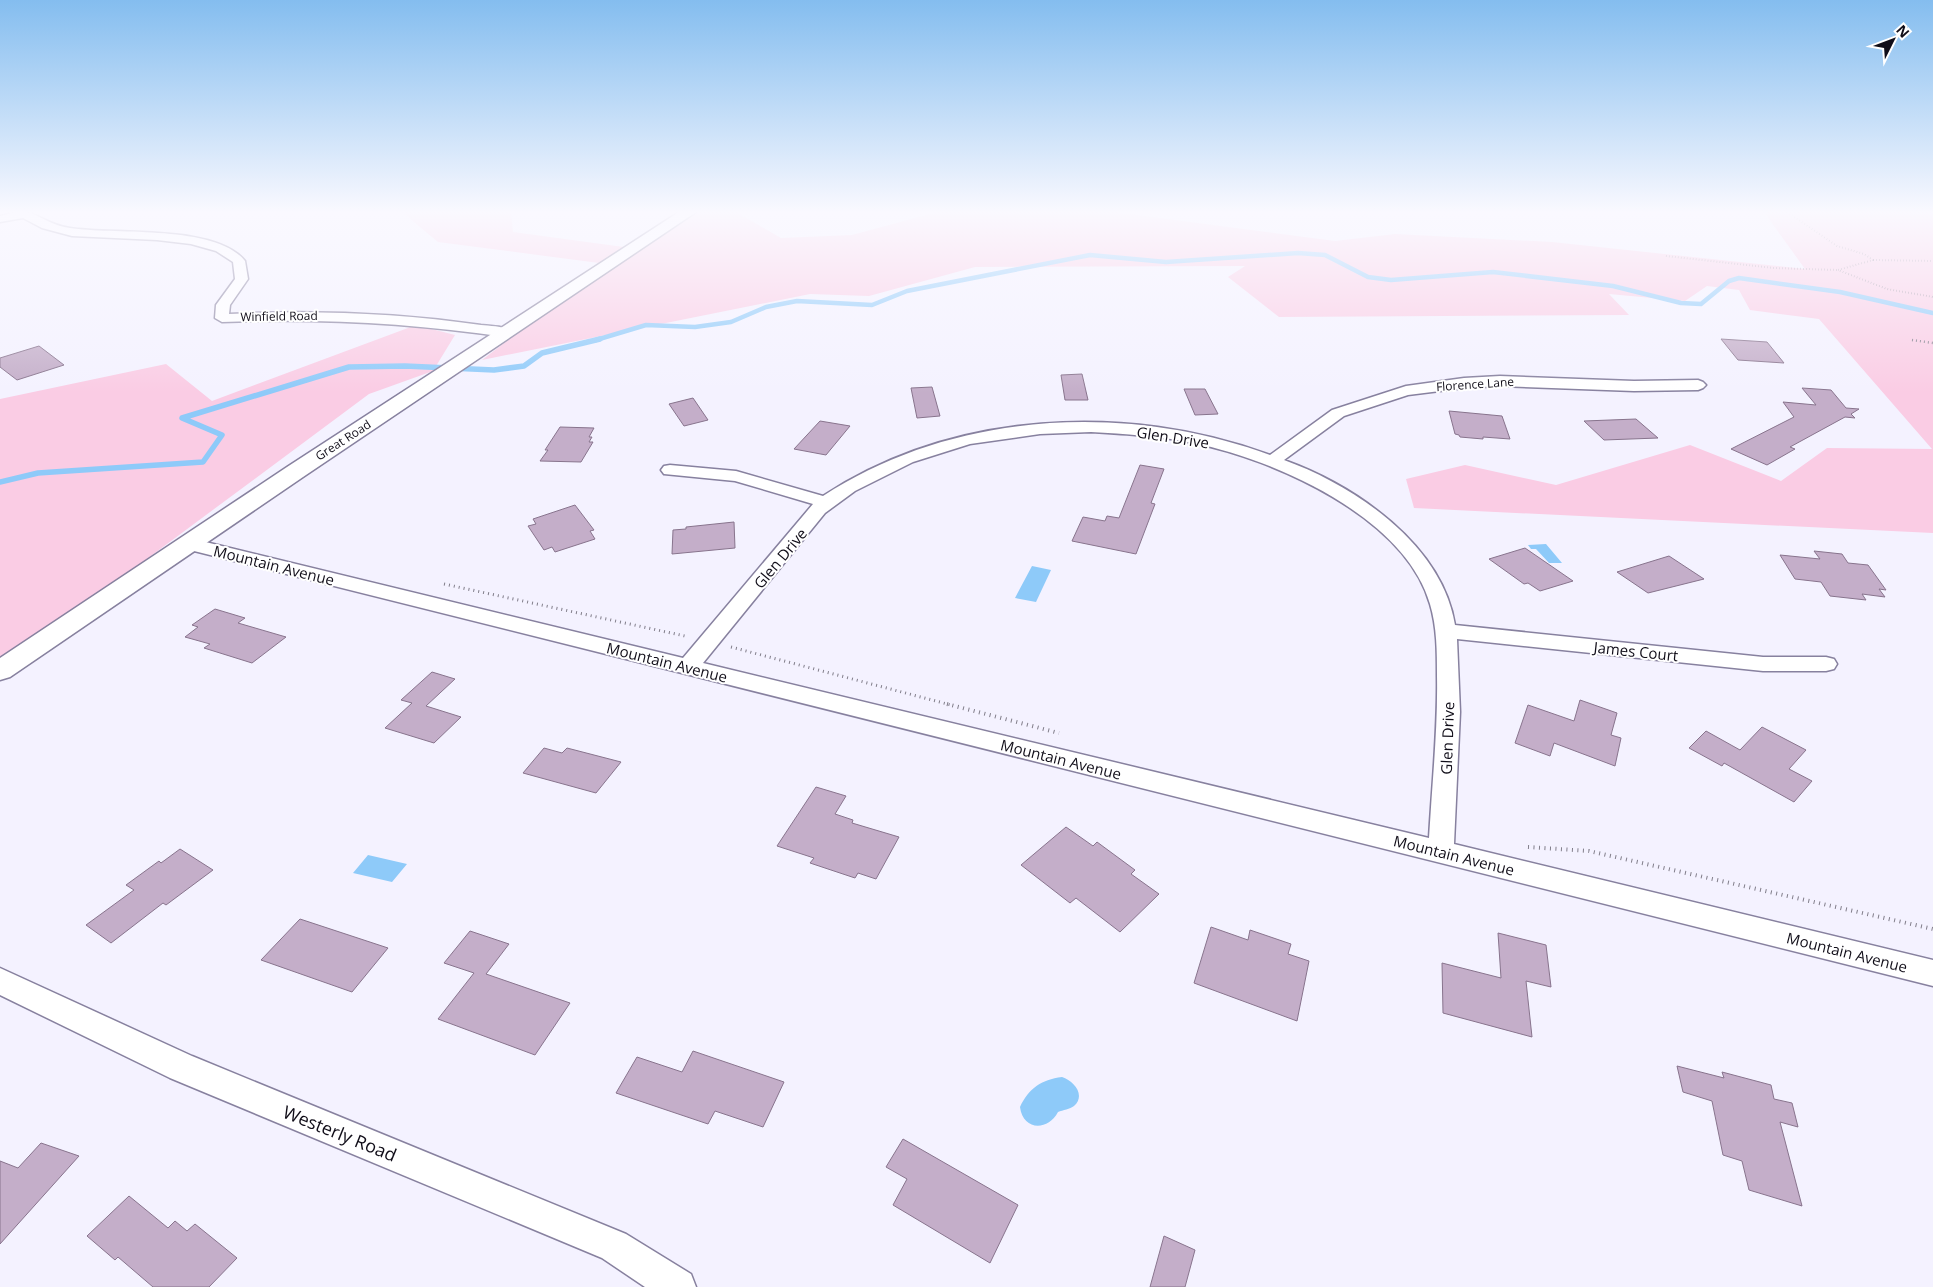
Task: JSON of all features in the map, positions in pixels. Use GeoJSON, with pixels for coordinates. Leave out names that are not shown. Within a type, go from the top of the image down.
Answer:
{"type":"FeatureCollection","features":[{"type":"Feature","properties":{"kind":"street","name":"Winfield Road"},"geometry":{"type":"LineString","coordinates":[[244,272],[242,284],[224,305],[222,318],[261,315],[366,317],[422,321],[506,333]]}},
{"type":"Feature","properties":{"kind":"street","name":"Great Road"},"geometry":{"type":"LineString","coordinates":[[0,671],[598,272]]}},
{"type":"Feature","properties":{"kind":"street","name":"Florence Lane"},"geometry":{"type":"LineString","coordinates":[[1272,461],[1338,413],[1406,391],[1464,383],[1500,381],[1634,386],[1698,385]]}},
{"type":"Feature","properties":{"kind":"street","name":"Glen Drive"},"geometry":{"type":"LineString","coordinates":[[687,668],[826,502],[868,476],[926,451],[974,439],[1023,431],[1101,428],[1141,431],[1215,444],[1272,461],[1305,474],[1338,492],[1362,507],[1387,527],[1408,549],[1424,570],[1437,595],[1446,631],[1450,711],[1441,851]]}},
{"type":"Feature","properties":{"kind":"street"},"geometry":{"type":"LineString","coordinates":[[670,470],[736,476],[826,502]]}},
{"type":"Feature","properties":{"kind":"street","name":"Mountain Avenue"},"geometry":{"type":"LineString","coordinates":[[189,544],[1933,973]]}},
{"type":"Feature","properties":{"kind":"street","name":"James Court"},"geometry":{"type":"LineString","coordinates":[[1446,631],[1763,664],[1826,664]]}},
{"type":"Feature","properties":{"kind":"street","name":"Westerly Road"},"geometry":{"type":"LineString","coordinates":[[0,981],[181,1068],[614,1246],[678,1287]]}},
{"type":"Feature","properties":{"kind":"path"},"geometry":{"type":"LineString","coordinates":[[1843,272],[1887,289],[1933,297]]}},
{"type":"Feature","properties":{"kind":"path"},"geometry":{"type":"LineString","coordinates":[[1912,340],[1933,344]]}},
{"type":"Feature","properties":{"kind":"path"},"geometry":{"type":"LineString","coordinates":[[439,583],[691,637]]}},
{"type":"Feature","properties":{"kind":"path"},"geometry":{"type":"LineString","coordinates":[[1521,846],[1589,851],[1933,930]]}},
{"type":"Feature","properties":{"kind":"shaded area"},"geometry":{"type":"Polygon","coordinates":[[[597,272],[957,272],[869,296],[810,294],[482,360],[597,272]]]}},
{"type":"Feature","properties":{"kind":"shaded area"},"geometry":{"type":"Polygon","coordinates":[[[1236,272],[1933,272],[1933,533],[1414,508],[1406,479],[1465,465],[1556,485],[1690,445],[1781,481],[1827,448],[1932,449],[1819,319],[1750,310],[1739,290],[1707,286],[1685,301],[1609,294],[1629,315],[1279,317],[1228,277],[1236,272]]]}},
{"type":"Feature","properties":{"kind":"shaded area"},"geometry":{"type":"Polygon","coordinates":[[[416,325],[455,335],[433,371],[369,394],[0,668],[0,399],[166,364],[212,401],[416,325]]]}},
{"type":"Feature","properties":{"kind":"water"},"geometry":{"type":"Polygon","coordinates":[[[1546,544],[1562,563],[1549,563],[1536,549],[1531,549],[1528,545],[1546,544]]]}},
{"type":"Feature","properties":{"kind":"water"},"geometry":{"type":"Polygon","coordinates":[[[1032,566],[1051,570],[1036,602],[1015,598],[1032,566]]]}},
{"type":"Feature","properties":{"kind":"water"},"geometry":{"type":"Polygon","coordinates":[[[368,855],[407,864],[392,882],[353,873],[368,855]]]}},
{"type":"Feature","properties":{"kind":"water"},"geometry":{"type":"Polygon","coordinates":[[[1062,1077],[1071,1082],[1079,1093],[1074,1106],[1058,1112],[1048,1123],[1042,1125],[1036,1126],[1026,1121],[1020,1107],[1027,1095],[1036,1086],[1048,1080],[1062,1077]]]}},
{"type":"Feature","properties":{"kind":"building"},"geometry":{"type":"Polygon","coordinates":[[[1721,339],[1767,342],[1784,363],[1738,360],[1721,339]]]}},
{"type":"Feature","properties":{"kind":"building"},"geometry":{"type":"Polygon","coordinates":[[[39,346],[64,365],[17,380],[0,367],[0,358],[39,346]]]}},
{"type":"Feature","properties":{"kind":"building"},"geometry":{"type":"Polygon","coordinates":[[[1082,374],[1088,400],[1065,400],[1061,375],[1082,374]]]}},
{"type":"Feature","properties":{"kind":"building"},"geometry":{"type":"Polygon","coordinates":[[[932,387],[940,416],[917,418],[911,388],[932,387]]]}},
{"type":"Feature","properties":{"kind":"building"},"geometry":{"type":"Polygon","coordinates":[[[1802,388],[1831,390],[1846,408],[1859,409],[1851,414],[1855,418],[1845,417],[1790,447],[1795,449],[1767,465],[1731,449],[1794,417],[1783,402],[1816,405],[1802,388]]]}},
{"type":"Feature","properties":{"kind":"building"},"geometry":{"type":"Polygon","coordinates":[[[1184,389],[1205,389],[1218,414],[1195,415],[1184,389]]]}},
{"type":"Feature","properties":{"kind":"building"},"geometry":{"type":"Polygon","coordinates":[[[693,398],[708,420],[684,426],[669,404],[693,398]]]}},
{"type":"Feature","properties":{"kind":"building"},"geometry":{"type":"Polygon","coordinates":[[[1449,411],[1502,416],[1510,439],[1460,437],[1455,434],[1449,411]]]}},
{"type":"Feature","properties":{"kind":"building"},"geometry":{"type":"Polygon","coordinates":[[[1636,419],[1658,438],[1604,440],[1584,421],[1636,419]]]}},
{"type":"Feature","properties":{"kind":"building"},"geometry":{"type":"Polygon","coordinates":[[[820,421],[850,426],[826,455],[794,449],[820,421]]]}},
{"type":"Feature","properties":{"kind":"building"},"geometry":{"type":"Polygon","coordinates":[[[560,427],[594,428],[589,437],[592,437],[589,442],[593,442],[581,462],[540,461],[560,427]]]}},
{"type":"Feature","properties":{"kind":"building"},"geometry":{"type":"Polygon","coordinates":[[[1140,465],[1164,469],[1151,503],[1155,504],[1136,554],[1072,541],[1083,517],[1105,521],[1107,516],[1119,518],[1140,465]]]}},
{"type":"Feature","properties":{"kind":"building"},"geometry":{"type":"Polygon","coordinates":[[[575,505],[594,530],[590,531],[595,539],[555,552],[552,547],[544,550],[528,526],[536,524],[533,519],[575,505]]]}},
{"type":"Feature","properties":{"kind":"building"},"geometry":{"type":"Polygon","coordinates":[[[734,522],[735,548],[672,554],[673,530],[734,522]]]}},
{"type":"Feature","properties":{"kind":"building"},"geometry":{"type":"Polygon","coordinates":[[[1525,548],[1573,581],[1540,591],[1528,583],[1524,584],[1489,559],[1525,548]]]}},
{"type":"Feature","properties":{"kind":"building"},"geometry":{"type":"Polygon","coordinates":[[[1814,551],[1842,554],[1848,563],[1868,565],[1886,590],[1879,589],[1885,597],[1862,594],[1866,600],[1830,596],[1821,582],[1795,579],[1780,555],[1820,559],[1814,551]]]}},
{"type":"Feature","properties":{"kind":"building"},"geometry":{"type":"Polygon","coordinates":[[[1669,556],[1704,579],[1648,593],[1617,572],[1669,556]]]}},
{"type":"Feature","properties":{"kind":"building"},"geometry":{"type":"Polygon","coordinates":[[[215,609],[245,618],[238,623],[286,637],[252,663],[204,648],[210,644],[185,637],[198,627],[192,625],[215,609]]]}},
{"type":"Feature","properties":{"kind":"building"},"geometry":{"type":"Polygon","coordinates":[[[432,672],[455,679],[426,706],[461,717],[434,743],[385,728],[412,703],[401,700],[432,672]]]}},
{"type":"Feature","properties":{"kind":"building"},"geometry":{"type":"Polygon","coordinates":[[[1580,700],[1617,713],[1611,735],[1621,738],[1615,766],[1554,743],[1550,756],[1515,743],[1528,705],[1574,721],[1580,700]]]}},
{"type":"Feature","properties":{"kind":"building"},"geometry":{"type":"Polygon","coordinates":[[[1762,727],[1806,750],[1789,769],[1812,781],[1794,802],[1724,763],[1722,766],[1689,748],[1706,731],[1740,750],[1762,727]]]}},
{"type":"Feature","properties":{"kind":"building"},"geometry":{"type":"Polygon","coordinates":[[[544,748],[562,753],[567,748],[621,762],[596,793],[523,773],[544,748]]]}},
{"type":"Feature","properties":{"kind":"building"},"geometry":{"type":"Polygon","coordinates":[[[816,787],[846,796],[835,814],[853,820],[852,823],[899,837],[876,879],[858,873],[855,878],[810,863],[814,858],[777,846],[816,787]]]}},
{"type":"Feature","properties":{"kind":"building"},"geometry":{"type":"Polygon","coordinates":[[[1066,827],[1093,846],[1097,842],[1135,870],[1131,874],[1159,894],[1120,932],[1076,898],[1070,903],[1021,865],[1066,827]]]}},
{"type":"Feature","properties":{"kind":"building"},"geometry":{"type":"Polygon","coordinates":[[[180,849],[213,870],[166,905],[163,903],[111,943],[86,925],[134,890],[126,885],[159,861],[161,863],[180,849]]]}},
{"type":"Feature","properties":{"kind":"building"},"geometry":{"type":"Polygon","coordinates":[[[300,919],[388,948],[352,992],[261,960],[300,919]]]}},
{"type":"Feature","properties":{"kind":"building"},"geometry":{"type":"Polygon","coordinates":[[[1211,927],[1248,940],[1250,930],[1291,944],[1288,954],[1309,961],[1297,1021],[1194,983],[1211,927]]]}},
{"type":"Feature","properties":{"kind":"building"},"geometry":{"type":"Polygon","coordinates":[[[470,931],[509,944],[486,974],[570,1003],[535,1055],[438,1019],[474,973],[444,963],[470,931]]]}},
{"type":"Feature","properties":{"kind":"building"},"geometry":{"type":"Polygon","coordinates":[[[1498,933],[1546,945],[1551,987],[1526,981],[1532,1037],[1443,1013],[1442,963],[1501,978],[1498,933]]]}},
{"type":"Feature","properties":{"kind":"building"},"geometry":{"type":"Polygon","coordinates":[[[693,1051],[784,1082],[763,1127],[715,1111],[708,1124],[616,1093],[637,1057],[682,1072],[693,1051]]]}},
{"type":"Feature","properties":{"kind":"building"},"geometry":{"type":"Polygon","coordinates":[[[1677,1066],[1724,1078],[1722,1072],[1771,1085],[1774,1099],[1792,1103],[1798,1127],[1780,1122],[1802,1206],[1749,1190],[1742,1161],[1723,1155],[1712,1101],[1683,1092],[1677,1066]]]}},
{"type":"Feature","properties":{"kind":"building"},"geometry":{"type":"Polygon","coordinates":[[[903,1139],[1018,1205],[990,1263],[893,1205],[907,1179],[886,1167],[903,1139]]]}},
{"type":"Feature","properties":{"kind":"building"},"geometry":{"type":"Polygon","coordinates":[[[41,1143],[79,1156],[0,1244],[0,1161],[18,1168],[41,1143]]]}},
{"type":"Feature","properties":{"kind":"building"},"geometry":{"type":"Polygon","coordinates":[[[129,1196],[168,1228],[175,1221],[187,1231],[195,1224],[237,1258],[209,1287],[153,1287],[118,1257],[115,1260],[87,1236],[129,1196]]]}},
{"type":"Feature","properties":{"kind":"building"},"geometry":{"type":"Polygon","coordinates":[[[1164,1236],[1195,1250],[1185,1287],[1150,1287],[1164,1236]]]}},
{"type":"Feature","properties":{"kind":"waterway"},"geometry":{"type":"LineString","coordinates":[[597,340],[646,325],[695,327],[731,322],[766,307],[797,301],[872,305],[907,291],[1003,272]]}},
{"type":"Feature","properties":{"kind":"waterway"},"geometry":{"type":"LineString","coordinates":[[1358,272],[1368,277],[1391,280],[1492,272]]}},
{"type":"Feature","properties":{"kind":"waterway"},"geometry":{"type":"LineString","coordinates":[[1494,272],[1613,286],[1681,303],[1701,304],[1729,281],[1739,278],[1840,292],[1933,313]]}},
{"type":"Feature","properties":{"kind":"waterway"},"geometry":{"type":"LineString","coordinates":[[0,482],[38,473],[203,462],[222,435],[182,418],[349,367],[405,366],[494,370],[524,366],[542,353],[597,340]]}}]}
